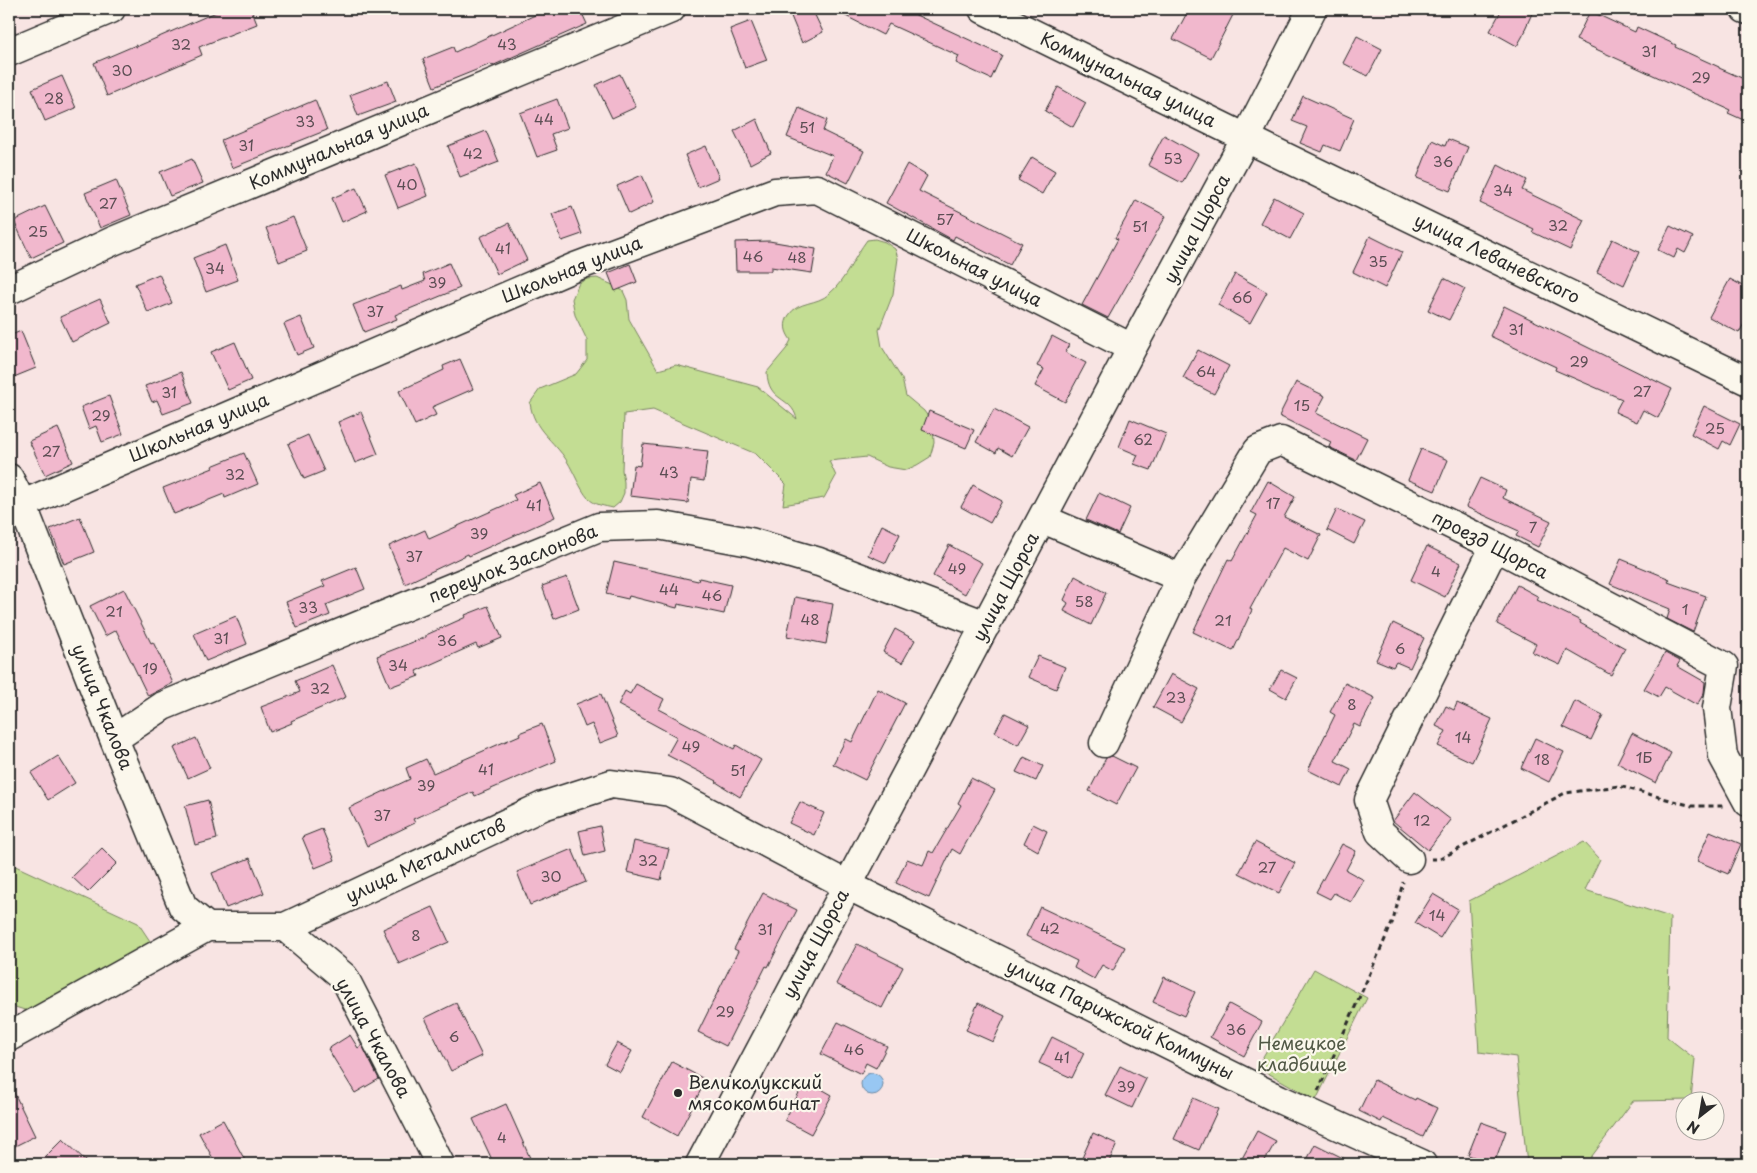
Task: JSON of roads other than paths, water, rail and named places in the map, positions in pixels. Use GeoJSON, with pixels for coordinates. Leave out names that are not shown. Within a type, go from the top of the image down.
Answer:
{"type":"FeatureCollection","features":[{"type":"Feature","properties":{"kind":"street"},"geometry":{"type":"LineString","coordinates":[[9,52],[111,9]]}},
{"type":"Feature","properties":{"kind":"street","name":"Коммунальная улица"},"geometry":{"type":"LineString","coordinates":[[9,290],[113,241],[670,9]]}},
{"type":"Feature","properties":{"kind":"street","name":"Коммунальная улица"},"geometry":{"type":"LineString","coordinates":[[983,9],[1246,138]]}},
{"type":"Feature","properties":{"kind":"street","name":"улица Щорса"},"geometry":{"type":"LineString","coordinates":[[700,1164],[1132,348],[1246,138],[1312,9]]}},
{"type":"Feature","properties":{"kind":"street","name":"улица Леваневского"},"geometry":{"type":"LineString","coordinates":[[1246,138],[1748,381]]}},
{"type":"Feature","properties":{"kind":"street","name":"Школьная улица"},"geometry":{"type":"LineString","coordinates":[[15,507],[575,267],[775,192],[817,189],[1132,348]]}},
{"type":"Feature","properties":{"kind":"street","name":"проезд Щорса"},"geometry":{"type":"LineString","coordinates":[[1104,743],[1181,578],[1258,450],[1282,441],[1495,546],[1724,666],[1717,708],[1723,756],[1739,804]]}},
{"type":"Feature","properties":{"kind":"street","name":"улица Чкалова"},"geometry":{"type":"LineString","coordinates":[[9,478],[15,507],[183,907],[207,927]]}},
{"type":"Feature","properties":{"kind":"street"},"geometry":{"type":"LineString","coordinates":[[1042,519],[1181,578]]}},
{"type":"Feature","properties":{"kind":"street","name":"переулок Заслонова"},"geometry":{"type":"LineString","coordinates":[[114,739],[163,706],[599,528],[658,525],[750,542],[819,562],[986,625]]}},
{"type":"Feature","properties":{"kind":"street"},"geometry":{"type":"LineString","coordinates":[[1408,859],[1380,832],[1369,800],[1495,546]]}},
{"type":"Feature","properties":{"kind":"street","name":"улица Металлистов"},"geometry":{"type":"LineString","coordinates":[[9,1037],[207,927],[285,927],[543,806],[611,784],[670,792],[847,885]]}},
{"type":"Feature","properties":{"kind":"street","name":"улица Парижской Коммуны"},"geometry":{"type":"LineString","coordinates":[[847,885],[1308,1112],[1422,1164]]}},
{"type":"Feature","properties":{"kind":"street","name":"улица Чкалова"},"geometry":{"type":"LineString","coordinates":[[285,927],[344,977],[440,1164]]}},
{"type":"Feature","properties":{"kind":"water"},"geometry":{"type":"Polygon","coordinates":[[[872,1073],[880,1076],[883,1084],[880,1092],[872,1095],[864,1092],[861,1084],[864,1076],[872,1073]]]}},
{"type":"Feature","properties":{"kind":"place","name":"Великолукский мясокомбинат"},"geometry":{"type":"Point","coordinates":[678,1093]}},
{"type":"Feature","properties":{"kind":"park label","name":"Немецкое кладбище"},"geometry":{"type":"Point","coordinates":[1302,1054]}}]}
